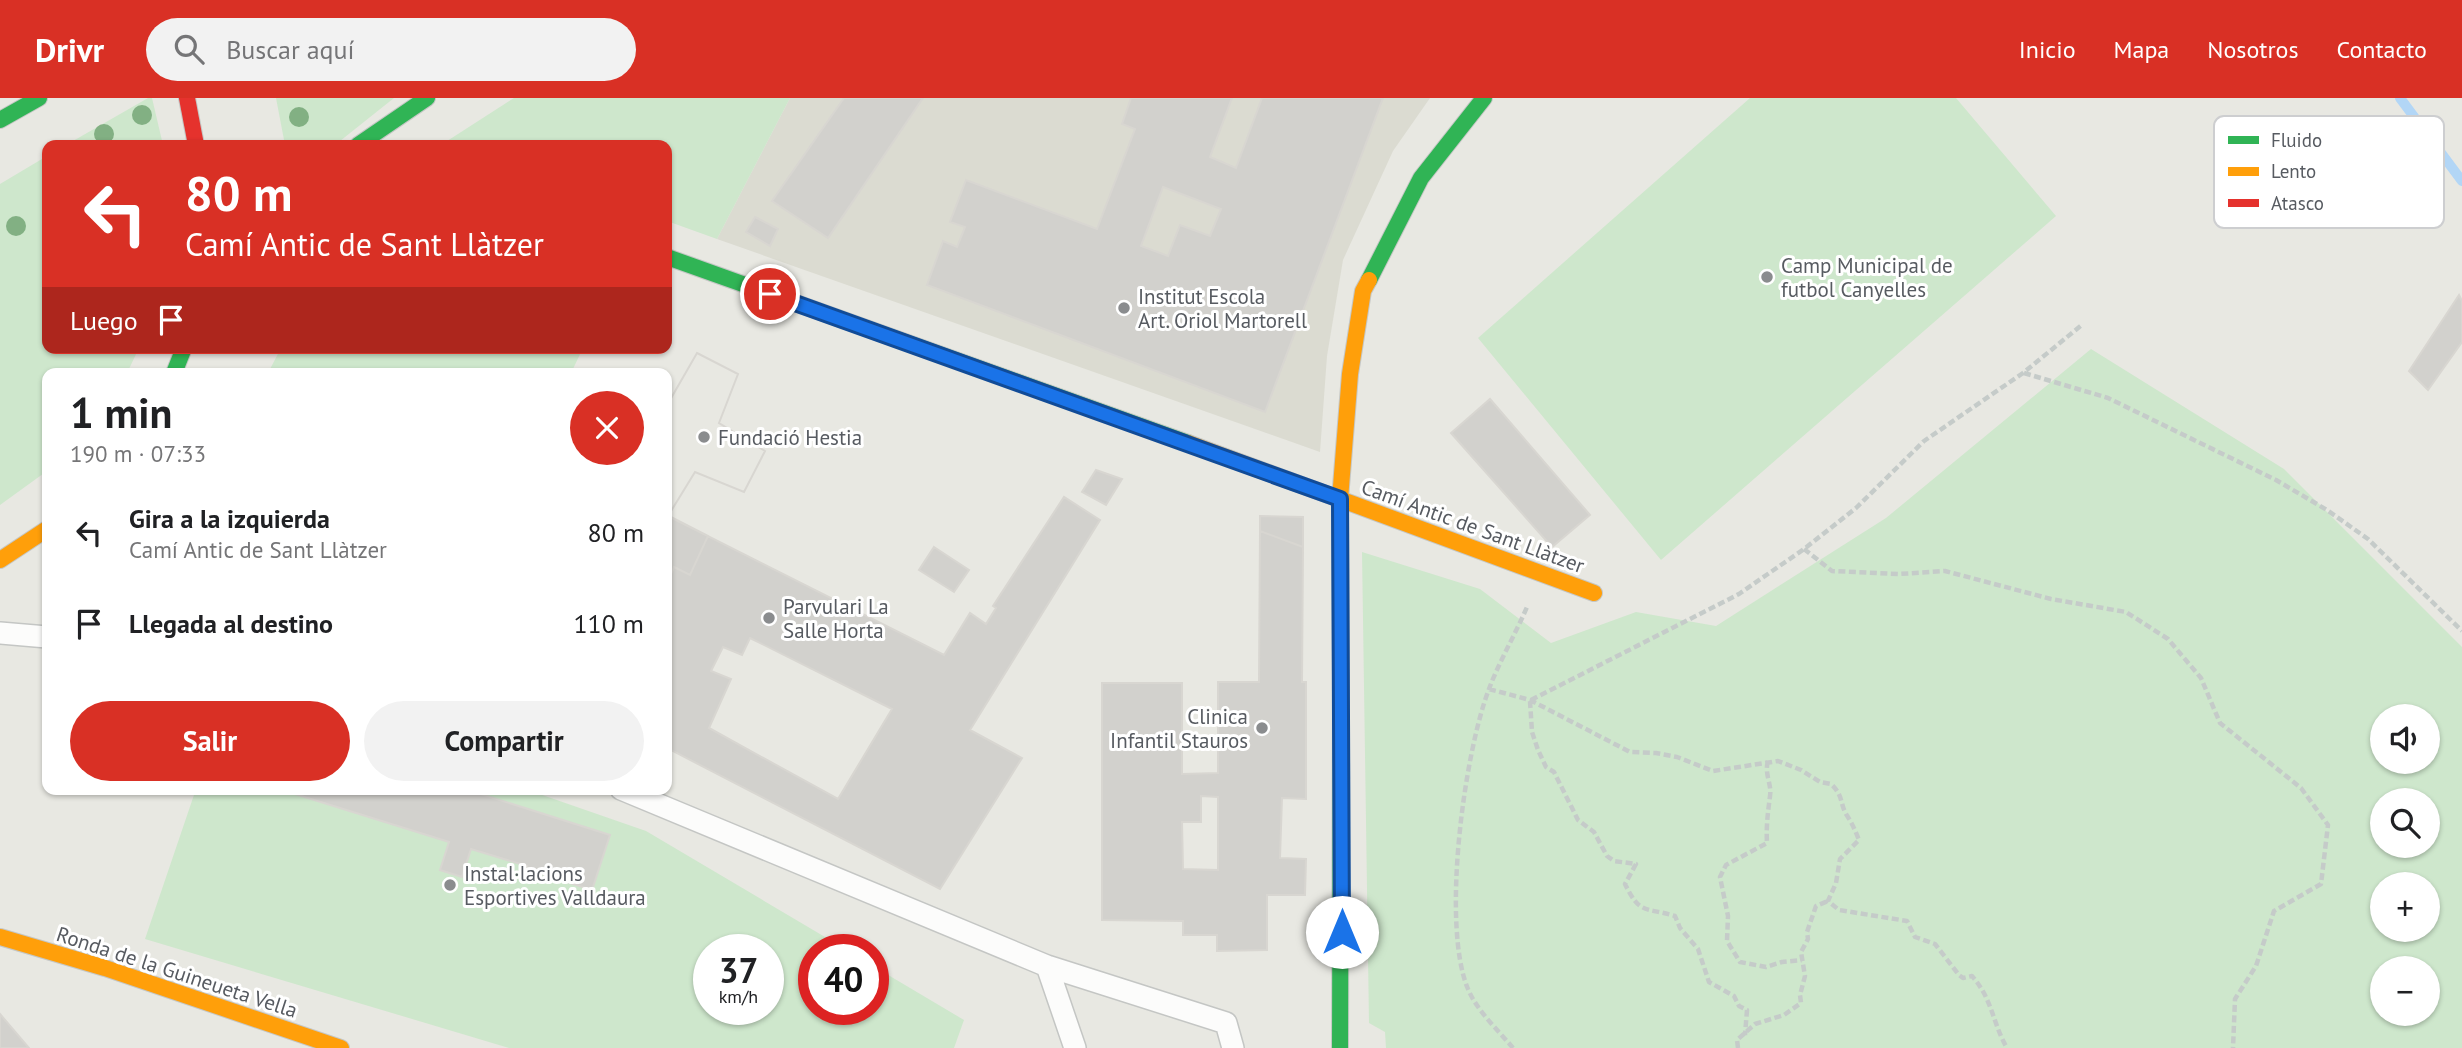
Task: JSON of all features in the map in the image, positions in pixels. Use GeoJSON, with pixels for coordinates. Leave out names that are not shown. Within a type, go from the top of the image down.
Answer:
{"type":"FeatureCollection","features":[{"type":"Feature","properties":{"kind":"main road"},"geometry":{"type":"LineString","coordinates":[[0,120],[39,98]]}},
{"type":"Feature","properties":{"kind":"main road"},"geometry":{"type":"LineString","coordinates":[[187,98],[196,140]]}},
{"type":"Feature","properties":{"kind":"main road"},"geometry":{"type":"LineString","coordinates":[[365,140],[427,98]]}},
{"type":"Feature","properties":{"kind":"main road"},"geometry":{"type":"LineString","coordinates":[[1340,1048],[1340,499],[1350,374],[1363,291],[1421,178],[1484,98]]}},
{"type":"Feature","properties":{"kind":"main road","name":"Camí Antic de Sant Llàtzer"},"geometry":{"type":"LineString","coordinates":[[672,259],[1594,593]]}},
{"type":"Feature","properties":{"kind":"main road"},"geometry":{"type":"LineString","coordinates":[[0,560],[42,532]]}},
{"type":"Feature","properties":{"kind":"main road","name":"Ronda de la Guineueta Vella"},"geometry":{"type":"LineString","coordinates":[[0,937],[105,968],[341,1048]]}},
{"type":"Feature","properties":{"kind":"lane"},"geometry":{"type":"LineString","coordinates":[[0,633],[42,637]]}},
{"type":"Feature","properties":{"kind":"lane"},"geometry":{"type":"LineString","coordinates":[[635,795],[1047,966],[1226,1023],[1233,1048]]}},
{"type":"Feature","properties":{"kind":"lane"},"geometry":{"type":"LineString","coordinates":[[1047,966],[1075,1048]]}},
{"type":"Feature","properties":{"kind":"path"},"geometry":{"type":"LineString","coordinates":[[1530,700],[1739,594],[1804,550],[1856,508],[1924,441],[2023,373],[2083,324]]}},
{"type":"Feature","properties":{"kind":"path"},"geometry":{"type":"LineString","coordinates":[[2023,373],[2108,398],[2276,480],[2327,510],[2368,539],[2462,631]]}},
{"type":"Feature","properties":{"kind":"path"},"geometry":{"type":"LineString","coordinates":[[1804,550],[1832,572],[1899,574],[1945,571],[2051,599],[2126,612],[2168,639],[2201,678],[2220,723],[2301,788],[2328,825],[2321,884],[2274,911],[2256,965],[2235,999],[2233,1048]]}},
{"type":"Feature","properties":{"kind":"path"},"geometry":{"type":"LineString","coordinates":[[1513,1048],[1469,992],[1462,969],[1457,940],[1460,829],[1478,727],[1489,689],[1541,575]]}},
{"type":"Feature","properties":{"kind":"path"},"geometry":{"type":"LineString","coordinates":[[1489,689],[1530,700],[1630,752],[1676,757],[1713,771],[1747,768],[1768,761],[1778,761],[1801,770],[1820,782],[1831,784],[1843,799],[1845,812],[1851,819],[1859,840],[1840,859],[1836,883],[1828,901],[1816,906],[1807,932],[1808,939],[1801,952],[1805,976],[1800,995],[1801,1003],[1784,1015],[1755,1024],[1737,1040],[1738,1048]]}},
{"type":"Feature","properties":{"kind":"path"},"geometry":{"type":"LineString","coordinates":[[1530,700],[1532,732],[1538,750],[1546,767],[1554,772],[1578,820],[1594,832],[1607,856],[1614,861],[1636,864],[1625,884],[1635,904],[1675,916],[1680,928],[1698,949],[1709,982],[1734,996],[1739,1006],[1747,1010],[1745,1035]]}},
{"type":"Feature","properties":{"kind":"path"},"geometry":{"type":"LineString","coordinates":[[1768,761],[1765,771],[1771,795],[1767,805],[1766,843],[1726,865],[1720,877],[1728,916],[1727,941],[1740,962],[1766,967],[1802,960]]}},
{"type":"Feature","properties":{"kind":"path"},"geometry":{"type":"LineString","coordinates":[[1828,901],[1839,910],[1908,921],[1915,937],[1935,944],[1938,951],[1945,955],[1948,965],[1963,978],[1972,976],[1980,986],[1991,1002],[2007,1048]]}},
{"type":"Feature","properties":{"kind":"shaded area","name":"Institut Escola Art. Oriol Martorell"},"geometry":{"type":"Polygon","coordinates":[[[790,98],[1430,98],[1393,151],[1343,260],[1327,356],[1320,452],[717,239],[790,98]]]}},
{"type":"Feature","properties":{"kind":"green space"},"geometry":{"type":"Polygon","coordinates":[[[148,98],[152,98],[162,140],[75,140],[148,98]]]}},
{"type":"Feature","properties":{"kind":"green space"},"geometry":{"type":"Polygon","coordinates":[[[276,98],[394,98],[341,140],[284,140],[276,98]]]}},
{"type":"Feature","properties":{"kind":"green space"},"geometry":{"type":"Polygon","coordinates":[[[514,98],[790,98],[717,239],[672,223],[672,140],[449,140],[514,98]]]}},
{"type":"Feature","properties":{"kind":"green space","name":"Camp Municipal de futbol Canyelles"},"geometry":{"type":"Polygon","coordinates":[[[1750,98],[1956,98],[2056,216],[1661,560],[1478,338],[1750,98]]]}},
{"type":"Feature","properties":{"kind":"green space"},"geometry":{"type":"Polygon","coordinates":[[[42,159],[42,354],[136,354],[129,368],[42,368],[42,475],[0,505],[0,184],[42,159]]]}},
{"type":"Feature","properties":{"kind":"green space"},"geometry":{"type":"Polygon","coordinates":[[[2091,349],[2284,469],[2462,647],[2462,1048],[1386,1048],[1385,1032],[1369,1023],[1362,552],[1480,589],[1551,643],[1636,612],[1716,626],[1886,518],[2091,349]]]}},
{"type":"Feature","properties":{"kind":"green space"},"geometry":{"type":"Polygon","coordinates":[[[278,354],[580,354],[573,368],[271,368],[278,354]]]}},
{"type":"Feature","properties":{"kind":"green space","name":"Instal·lacions Esportives Valldaura"},"geometry":{"type":"Polygon","coordinates":[[[194,795],[542,795],[646,831],[820,934],[798,934],[798,1025],[889,1025],[889,975],[964,1020],[954,1048],[509,1048],[145,939],[194,795]]]}},
{"type":"Feature","properties":{"kind":"building"},"geometry":{"type":"Polygon","coordinates":[[[844,98],[923,98],[828,238],[772,201],[844,98]]]}},
{"type":"Feature","properties":{"kind":"building"},"geometry":{"type":"Polygon","coordinates":[[[1131,98],[1232,98],[1210,157],[1236,168],[1262,98],[1383,98],[1265,412],[927,285],[943,241],[957,247],[965,227],[950,222],[966,180],[1097,229],[1135,129],[1122,124],[1131,98]],[[1163,187],[1141,246],[1168,256],[1180,225],[1210,236],[1221,209],[1163,187]]]}},
{"type":"Feature","properties":{"kind":"building"},"geometry":{"type":"Polygon","coordinates":[[[755,217],[778,229],[770,246],[746,232],[755,217]]]}},
{"type":"Feature","properties":{"kind":"building"},"geometry":{"type":"Polygon","coordinates":[[[2459,295],[2462,301],[2462,342],[2428,390],[2409,371],[2459,295]]]}},
{"type":"Feature","properties":{"kind":"building","name":"Parvulari La Salle Horta"},"geometry":{"type":"Polygon","coordinates":[[[697,353],[738,374],[719,423],[765,451],[744,492],[695,472],[672,509],[672,397],[697,353]]]}},
{"type":"Feature","properties":{"kind":"building","name":"Fundació Hestia"},"geometry":{"type":"Polygon","coordinates":[[[697,353],[738,374],[719,423],[765,451],[744,492],[695,472],[672,509],[672,397],[697,353]]]}},
{"type":"Feature","properties":{"kind":"building"},"geometry":{"type":"Polygon","coordinates":[[[1490,399],[1590,515],[1552,547],[1451,433],[1490,399]]]}},
{"type":"Feature","properties":{"kind":"building"},"geometry":{"type":"Polygon","coordinates":[[[1096,470],[1122,479],[1106,505],[1082,492],[1096,470]]]}},
{"type":"Feature","properties":{"kind":"building","name":"Parvulari La Salle Horta"},"geometry":{"type":"Polygon","coordinates":[[[1064,497],[1100,520],[970,730],[1022,758],[940,889],[672,751],[672,518],[944,655],[970,613],[986,624],[996,608],[993,606],[1064,497]],[[750,638],[742,655],[723,647],[711,671],[731,679],[709,728],[838,799],[892,709],[750,638]]]}},
{"type":"Feature","properties":{"kind":"building"},"geometry":{"type":"Polygon","coordinates":[[[1260,516],[1303,517],[1303,547],[1260,531],[1260,516]]]}},
{"type":"Feature","properties":{"kind":"building"},"geometry":{"type":"Polygon","coordinates":[[[672,518],[708,536],[690,575],[674,567],[672,572],[672,518]]]}},
{"type":"Feature","properties":{"kind":"building"},"geometry":{"type":"Polygon","coordinates":[[[672,518],[708,536],[690,575],[674,567],[672,572],[672,518]]]}},
{"type":"Feature","properties":{"kind":"building","name":"Clinica Infantil Stauros"},"geometry":{"type":"Polygon","coordinates":[[[1260,531],[1303,547],[1302,682],[1306,682],[1306,799],[1282,798],[1280,858],[1306,859],[1305,895],[1267,895],[1267,950],[1217,951],[1217,935],[1183,935],[1183,921],[1102,920],[1102,683],[1182,683],[1182,774],[1218,773],[1218,682],[1259,682],[1260,531]],[[1201,796],[1201,822],[1182,822],[1183,869],[1218,870],[1218,797],[1201,796]]]}},
{"type":"Feature","properties":{"kind":"building"},"geometry":{"type":"Polygon","coordinates":[[[934,547],[969,570],[954,592],[919,570],[934,547]]]}},
{"type":"Feature","properties":{"kind":"building"},"geometry":{"type":"Polygon","coordinates":[[[298,795],[484,795],[610,835],[592,890],[471,849],[462,877],[440,870],[449,842],[298,795]]]}},
{"type":"Feature","properties":{"kind":"building"},"geometry":{"type":"Polygon","coordinates":[[[0,1014],[29,1048],[0,1048],[0,1014]]]}},
{"type":"Feature","properties":{"kind":"waterway"},"geometry":{"type":"LineString","coordinates":[[2400,98],[2413,116]]}},
{"type":"Feature","properties":{"kind":"waterway"},"geometry":{"type":"LineString","coordinates":[[2444,157],[2462,181]]}},
{"type":"Feature","properties":{"kind":"traffic: fast"},"geometry":{"type":"LineString","coordinates":[[0,120],[39,98]]}},
{"type":"Feature","properties":{"kind":"traffic: fast"},"geometry":{"type":"LineString","coordinates":[[365,140],[427,98]]}},
{"type":"Feature","properties":{"kind":"traffic: fast"},"geometry":{"type":"LineString","coordinates":[[1369,280],[1421,178],[1484,98]]}},
{"type":"Feature","properties":{"kind":"traffic: fast"},"geometry":{"type":"LineString","coordinates":[[672,259],[1188,443]]}},
{"type":"Feature","properties":{"kind":"traffic: fast"},"geometry":{"type":"LineString","coordinates":[[176,368],[182,354]]}},
{"type":"Feature","properties":{"kind":"traffic: fast"},"geometry":{"type":"LineString","coordinates":[[1340,1048],[1341,676]]}},
{"type":"Feature","properties":{"kind":"traffic: slow"},"geometry":{"type":"LineString","coordinates":[[1341,676],[1340,499],[1350,374],[1363,291],[1369,280]]}},
{"type":"Feature","properties":{"kind":"traffic: slow"},"geometry":{"type":"LineString","coordinates":[[1188,443],[1594,593]]}},
{"type":"Feature","properties":{"kind":"traffic: slow"},"geometry":{"type":"LineString","coordinates":[[0,560],[42,532]]}},
{"type":"Feature","properties":{"kind":"traffic: slow"},"geometry":{"type":"LineString","coordinates":[[0,937],[105,968],[341,1048]]}},
{"type":"Feature","properties":{"kind":"traffic: jam"},"geometry":{"type":"LineString","coordinates":[[187,98],[195,140]]}},
{"type":"Feature","properties":{"kind":"place","name":"Camp Municipal de futbol Canyelles"},"geometry":{"type":"Point","coordinates":[1767,277]}},
{"type":"Feature","properties":{"kind":"place","name":"Institut Escola Art. Oriol Martorell"},"geometry":{"type":"Point","coordinates":[1124,308]}},
{"type":"Feature","properties":{"kind":"place","name":"Fundació Hestia"},"geometry":{"type":"Point","coordinates":[704,437]}},
{"type":"Feature","properties":{"kind":"place","name":"Parvulari La Salle Horta"},"geometry":{"type":"Point","coordinates":[769,618]}},
{"type":"Feature","properties":{"kind":"place","name":"Clinica Infantil Stauros"},"geometry":{"type":"Point","coordinates":[1262,728]}},
{"type":"Feature","properties":{"kind":"place","name":"Instal·lacions Esportives Valldaura"},"geometry":{"type":"Point","coordinates":[450,885]}},
{"type":"Feature","properties":{"kind":"route"},"geometry":{"type":"LineString","coordinates":[[770,294],[1340,499],[1342,932]]}}]}
